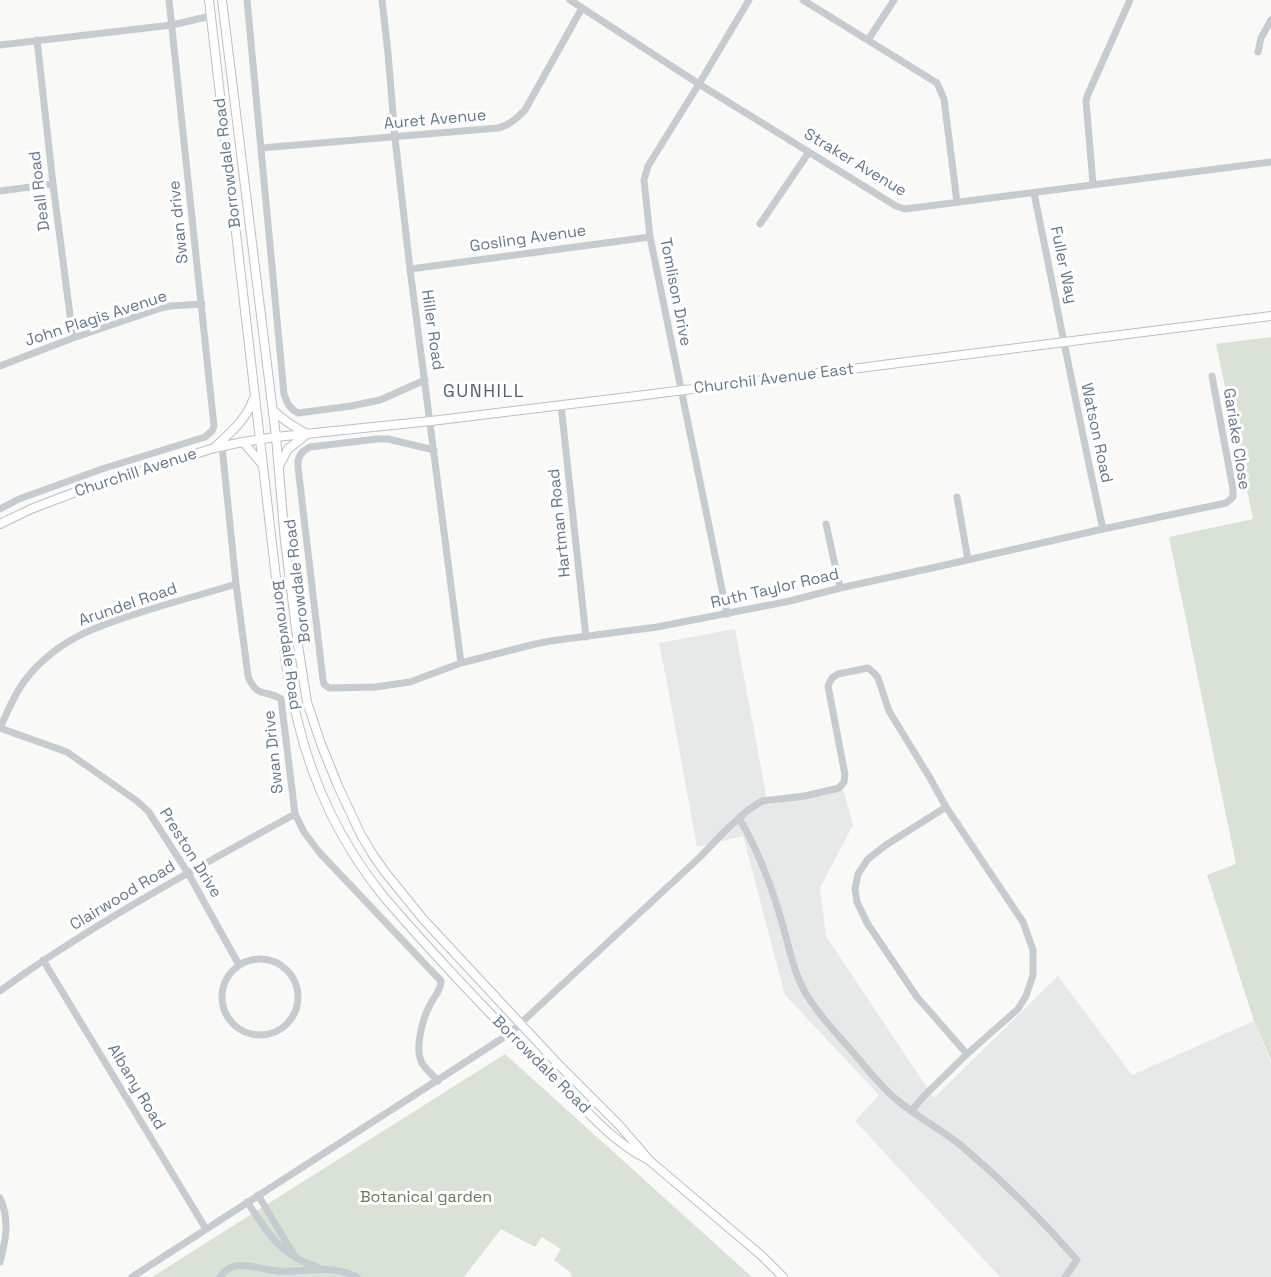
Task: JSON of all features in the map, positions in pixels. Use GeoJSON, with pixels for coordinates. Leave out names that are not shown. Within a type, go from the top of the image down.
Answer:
{"type":"FeatureCollection","features":[{"type":"Feature","properties":{"kind":"main road","name":"Borrowdale Road"},"geometry":{"type":"LineString","coordinates":[[209,0],[286,664],[306,752],[323,797],[345,842],[368,877],[416,934],[509,1034],[611,1134],[650,1161]]}},
{"type":"Feature","properties":{"kind":"main road","name":"Borrowdale Road"},"geometry":{"type":"LineString","coordinates":[[222,0],[273,410],[288,562],[307,702],[338,786],[361,835],[385,872],[423,919],[556,1063],[619,1125],[650,1161],[762,1256],[783,1277]]}},
{"type":"Feature","properties":{"kind":"main road","name":"Churchil Avenue East"},"geometry":{"type":"LineString","coordinates":[[276,437],[431,421],[1271,316]]}},
{"type":"Feature","properties":{"kind":"main road"},"geometry":{"type":"LineString","coordinates":[[218,447],[244,418],[250,409],[254,395]]}},
{"type":"Feature","properties":{"kind":"main road"},"geometry":{"type":"LineString","coordinates":[[273,410],[293,427],[308,434],[288,449],[279,466]]}},
{"type":"Feature","properties":{"kind":"main road","name":"Churchill Avenue"},"geometry":{"type":"LineString","coordinates":[[0,524],[73,493],[218,447],[276,437]]}},
{"type":"Feature","properties":{"kind":"main road"},"geometry":{"type":"LineString","coordinates":[[243,442],[264,466]]}},
{"type":"Feature","properties":{"kind":"street","name":"Swan drive"},"geometry":{"type":"LineString","coordinates":[[122,463],[205,437],[212,431],[215,420],[169,0]]}},
{"type":"Feature","properties":{"kind":"street"},"geometry":{"type":"LineString","coordinates":[[246,0],[284,393],[288,405],[298,413],[351,406],[380,400],[425,380]]}},
{"type":"Feature","properties":{"kind":"street","name":"Hiller Road"},"geometry":{"type":"LineString","coordinates":[[382,0],[410,268],[461,663]]}},
{"type":"Feature","properties":{"kind":"street","name":"Straker Avenue"},"geometry":{"type":"LineString","coordinates":[[570,0],[699,84],[901,208],[1271,162]]}},
{"type":"Feature","properties":{"kind":"street","name":"Tomlison Drive"},"geometry":{"type":"LineString","coordinates":[[727,614],[650,237],[644,186],[648,166],[749,0]]}},
{"type":"Feature","properties":{"kind":"street"},"geometry":{"type":"LineString","coordinates":[[803,0],[938,83],[944,99],[957,202]]}},
{"type":"Feature","properties":{"kind":"street"},"geometry":{"type":"LineString","coordinates":[[868,40],[894,0]]}},
{"type":"Feature","properties":{"kind":"street"},"geometry":{"type":"LineString","coordinates":[[1093,184],[1086,101],[1130,0]]}},
{"type":"Feature","properties":{"kind":"street","name":"Auret Avenue"},"geometry":{"type":"LineString","coordinates":[[261,148],[395,138],[506,126],[516,120],[525,110],[582,8]]}},
{"type":"Feature","properties":{"kind":"street"},"geometry":{"type":"LineString","coordinates":[[0,45],[172,25],[211,16]]}},
{"type":"Feature","properties":{"kind":"street"},"geometry":{"type":"LineString","coordinates":[[1258,52],[1261,38],[1271,20]]}},
{"type":"Feature","properties":{"kind":"street","name":"Deall Road"},"geometry":{"type":"LineString","coordinates":[[37,40],[52,184],[73,338]]}},
{"type":"Feature","properties":{"kind":"street"},"geometry":{"type":"LineString","coordinates":[[760,224],[809,152]]}},
{"type":"Feature","properties":{"kind":"street"},"geometry":{"type":"LineString","coordinates":[[0,191],[52,184]]}},
{"type":"Feature","properties":{"kind":"street","name":"Fuller Way"},"geometry":{"type":"LineString","coordinates":[[1034,193],[1065,342]]}},
{"type":"Feature","properties":{"kind":"street","name":"Gosling Avenue"},"geometry":{"type":"LineString","coordinates":[[410,268],[650,237]]}},
{"type":"Feature","properties":{"kind":"street","name":"John Plagis Avenue"},"geometry":{"type":"LineString","coordinates":[[0,366],[161,308],[202,304]]}},
{"type":"Feature","properties":{"kind":"street","name":"Watson Road"},"geometry":{"type":"LineString","coordinates":[[1065,342],[1078,418],[1102,529]]}},
{"type":"Feature","properties":{"kind":"street","name":"Gariake Close"},"geometry":{"type":"LineString","coordinates":[[1212,376],[1233,489],[1233,497],[1226,503]]}},
{"type":"Feature","properties":{"kind":"street","name":"Hartman Road"},"geometry":{"type":"LineString","coordinates":[[561,405],[586,637]]}},
{"type":"Feature","properties":{"kind":"street","name":"Borowdale Road"},"geometry":{"type":"LineString","coordinates":[[329,688],[323,680],[298,458],[310,447],[388,439],[434,450]]}},
{"type":"Feature","properties":{"kind":"street","name":"Swan Drive"},"geometry":{"type":"LineString","coordinates":[[218,447],[248,676],[256,689],[281,699],[295,814],[304,832],[319,852],[441,981],[441,987],[424,1020],[419,1049],[422,1064],[438,1081]]}},
{"type":"Feature","properties":{"kind":"street"},"geometry":{"type":"LineString","coordinates":[[0,509],[34,493],[122,463],[127,477]]}},
{"type":"Feature","properties":{"kind":"street"},"geometry":{"type":"LineString","coordinates":[[957,497],[968,560]]}},
{"type":"Feature","properties":{"kind":"street","name":"Ruth Taylor Road"},"geometry":{"type":"LineString","coordinates":[[329,688],[375,687],[410,682],[461,663],[531,645],[657,627],[727,614],[1226,503]]}},
{"type":"Feature","properties":{"kind":"street"},"geometry":{"type":"LineString","coordinates":[[826,524],[840,588]]}},
{"type":"Feature","properties":{"kind":"street","name":"Arundel Road"},"geometry":{"type":"LineString","coordinates":[[0,728],[25,680],[49,655],[71,639],[115,620],[236,585]]}},
{"type":"Feature","properties":{"kind":"street"},"geometry":{"type":"LineString","coordinates":[[132,1277],[509,1034],[755,805],[762,801],[805,796],[842,786],[845,776],[843,760],[828,686],[832,678],[838,674],[864,668],[871,670],[878,678],[889,711],[946,807],[1023,922],[1033,950],[1032,983],[1018,1009],[967,1054],[924,1095],[911,1111]]}},
{"type":"Feature","properties":{"kind":"street","name":"Preston Drive"},"geometry":{"type":"LineString","coordinates":[[0,728],[67,752],[142,806],[152,816],[188,873],[239,965]]}},
{"type":"Feature","properties":{"kind":"street"},"geometry":{"type":"LineString","coordinates":[[946,807],[868,859],[858,874],[855,889],[857,902],[867,923],[916,997],[967,1054]]}},
{"type":"Feature","properties":{"kind":"street","name":"Clairwood Road"},"geometry":{"type":"LineString","coordinates":[[0,991],[42,960],[188,873],[295,814]]}},
{"type":"Feature","properties":{"kind":"street"},"geometry":{"type":"LineString","coordinates":[[740,818],[773,892],[798,978],[807,997],[895,1099],[962,1147],[1002,1182],[1065,1246],[1077,1260],[1065,1277]]}},
{"type":"Feature","properties":{"kind":"street","name":"Albany Road"},"geometry":{"type":"LineString","coordinates":[[42,960],[206,1229]]}},
{"type":"Feature","properties":{"kind":"street"},"geometry":{"type":"LineString","coordinates":[[250,960],[274,961],[292,976],[297,987],[296,1011],[290,1021],[280,1029],[270,1034],[246,1033],[228,1018],[223,1007],[224,983],[239,965],[250,960]]}},
{"type":"Feature","properties":{"kind":"street"},"geometry":{"type":"LineString","coordinates":[[258,1195],[295,1257]]}},
{"type":"Feature","properties":{"kind":"street"},"geometry":{"type":"LineString","coordinates":[[0,1198],[7,1227],[0,1262]]}},
{"type":"Feature","properties":{"kind":"street"},"geometry":{"type":"LineString","coordinates":[[248,1202],[270,1235],[287,1252],[321,1269]]}},
{"type":"Feature","properties":{"kind":"street"},"geometry":{"type":"LineString","coordinates":[[220,1277],[227,1269],[238,1265],[274,1271],[337,1270],[357,1277]]}},
{"type":"Feature","properties":{"kind":"shaded area"},"geometry":{"type":"Polygon","coordinates":[[[735,629],[768,805],[843,789],[853,825],[820,888],[826,936],[934,1098],[1058,976],[1132,1075],[1254,1021],[1271,1064],[1271,1277],[1000,1277],[855,1121],[879,1095],[785,995],[743,836],[697,847],[659,643],[735,629]]]}},
{"type":"Feature","properties":{"kind":"green space"},"geometry":{"type":"Polygon","coordinates":[[[1271,337],[1271,1061],[1254,1021],[1207,875],[1236,864],[1169,537],[1253,519],[1216,344],[1271,337]]]}},
{"type":"Feature","properties":{"kind":"green space","name":"Botanical garden"},"geometry":{"type":"Polygon","coordinates":[[[505,1054],[752,1277],[572,1277],[570,1272],[554,1260],[561,1249],[542,1237],[535,1247],[501,1229],[464,1277],[152,1277],[505,1054]]]}},
{"type":"Feature","properties":{"kind":"district","name":"GUNHILL"},"geometry":{"type":"Point","coordinates":[484,392]}}]}
